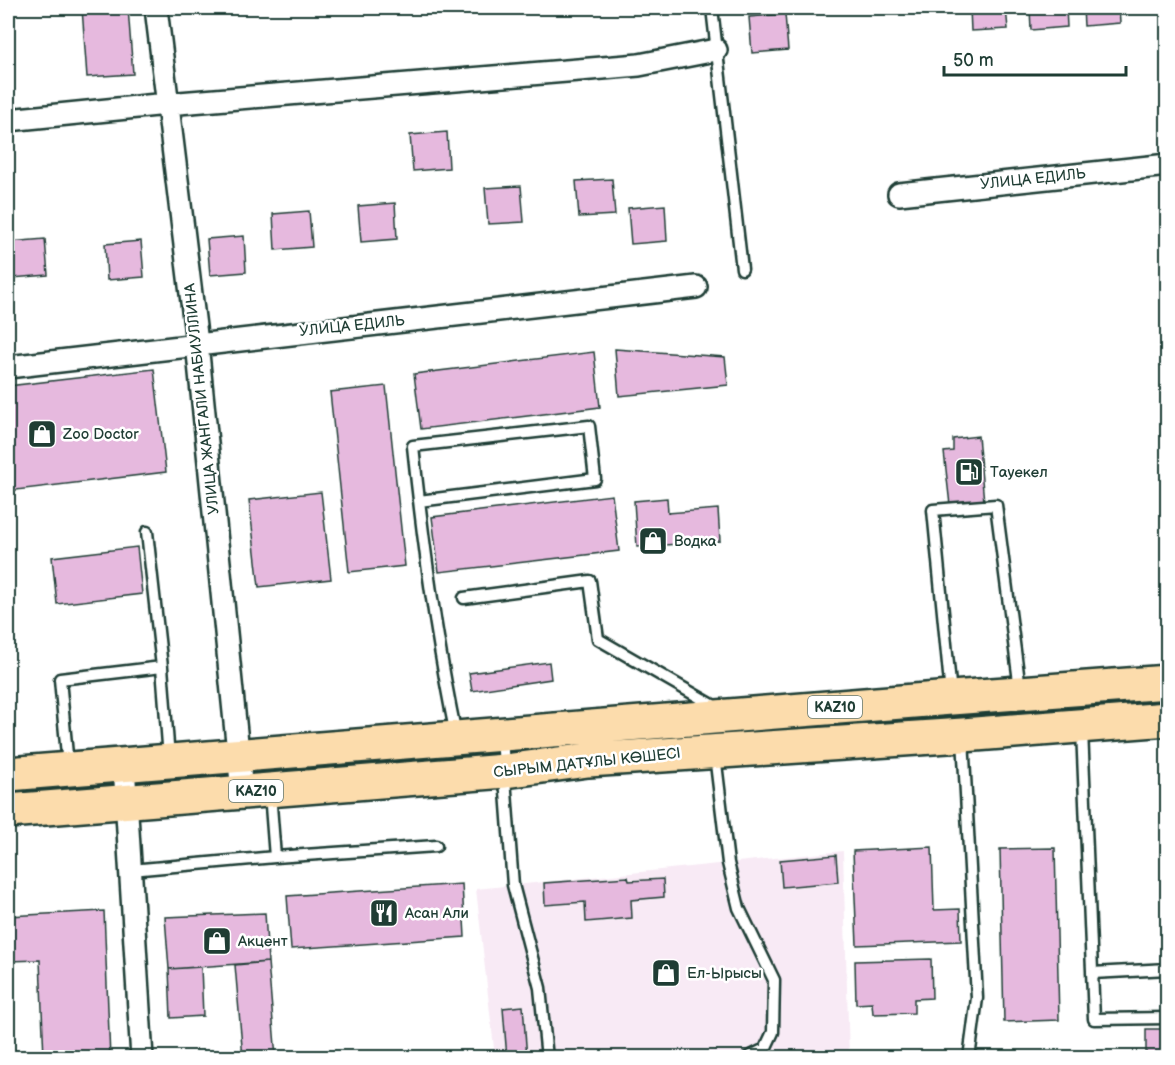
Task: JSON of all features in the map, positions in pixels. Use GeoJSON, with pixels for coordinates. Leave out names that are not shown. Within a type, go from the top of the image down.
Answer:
{"type":"FeatureCollection","features":[{"type":"Feature","properties":{"kind":"highway","name":"KAZ10"},"geometry":{"type":"LineString","coordinates":[[8,774],[1167,682]]}},
{"type":"Feature","properties":{"kind":"highway","name":"СЫРЫМ ДАТҰЛЫ КӨШЕСІ"},"geometry":{"type":"LineString","coordinates":[[8,811],[505,771],[588,759],[963,735],[1167,719]]}},
{"type":"Feature","properties":{"kind":"street","name":"УЛИЦА ЖАНГАЛИ НАБИУЛЛИНА"},"geometry":{"type":"LineString","coordinates":[[156,8],[197,344],[239,756],[256,791]]}},
{"type":"Feature","properties":{"kind":"street"},"geometry":{"type":"LineString","coordinates":[[8,120],[167,104],[639,65],[717,50]]}},
{"type":"Feature","properties":{"kind":"street","name":"УЛИЦА ЕДИЛЬ"},"geometry":{"type":"LineString","coordinates":[[899,194],[1167,165]]}},
{"type":"Feature","properties":{"kind":"street","name":"УЛИЦА ЕДИЛЬ"},"geometry":{"type":"LineString","coordinates":[[8,367],[696,287]]}},
{"type":"Feature","properties":{"kind":"street"},"geometry":{"type":"LineString","coordinates":[[124,765],[142,1058]]}},
{"type":"Feature","properties":{"kind":"lane"},"geometry":{"type":"LineString","coordinates":[[712,8],[742,269]]}},
{"type":"Feature","properties":{"kind":"lane"},"geometry":{"type":"LineString","coordinates":[[419,501],[595,479],[589,426],[413,446],[419,501],[438,650],[456,738]]}},
{"type":"Feature","properties":{"kind":"lane"},"geometry":{"type":"LineString","coordinates":[[951,698],[933,510],[996,505],[1020,692]]}},
{"type":"Feature","properties":{"kind":"lane"},"geometry":{"type":"LineString","coordinates":[[147,532],[162,667],[169,761]]}},
{"type":"Feature","properties":{"kind":"lane"},"geometry":{"type":"LineString","coordinates":[[464,598],[590,581],[598,639],[732,716]]}},
{"type":"Feature","properties":{"kind":"lane"},"geometry":{"type":"LineString","coordinates":[[68,770],[60,679],[162,667]]}},
{"type":"Feature","properties":{"kind":"lane"},"geometry":{"type":"LineString","coordinates":[[1082,725],[1094,1019],[1167,1018]]}},
{"type":"Feature","properties":{"kind":"lane"},"geometry":{"type":"LineString","coordinates":[[502,734],[513,885],[540,988],[547,1058]]}},
{"type":"Feature","properties":{"kind":"lane"},"geometry":{"type":"LineString","coordinates":[[963,735],[977,998],[969,1058]]}},
{"type":"Feature","properties":{"kind":"lane"},"geometry":{"type":"LineString","coordinates":[[715,751],[728,863],[739,908],[774,980],[773,1032],[765,1049],[747,1058]]}},
{"type":"Feature","properties":{"kind":"lane"},"geometry":{"type":"LineString","coordinates":[[256,791],[275,857]]}},
{"type":"Feature","properties":{"kind":"lane"},"geometry":{"type":"LineString","coordinates":[[131,870],[436,846]]}},
{"type":"Feature","properties":{"kind":"lane"},"geometry":{"type":"LineString","coordinates":[[1092,973],[1167,969]]}},
{"type":"Feature","properties":{"kind":"shaded area","name":"Ел-Ырысы"},"geometry":{"type":"Polygon","coordinates":[[[843,851],[849,1057],[495,1057],[476,889],[843,851]]]}},
{"type":"Feature","properties":{"kind":"building"},"geometry":{"type":"Polygon","coordinates":[[[82,8],[128,8],[133,74],[87,77],[82,8]]]}},
{"type":"Feature","properties":{"kind":"building"},"geometry":{"type":"Polygon","coordinates":[[[970,8],[1006,8],[1008,29],[971,31],[970,8]]]}},
{"type":"Feature","properties":{"kind":"building"},"geometry":{"type":"Polygon","coordinates":[[[1030,8],[1066,8],[1067,27],[1031,30],[1030,8]]]}},
{"type":"Feature","properties":{"kind":"building"},"geometry":{"type":"Polygon","coordinates":[[[1083,8],[1119,8],[1120,23],[1084,26],[1083,8]]]}},
{"type":"Feature","properties":{"kind":"building"},"geometry":{"type":"Polygon","coordinates":[[[785,14],[788,50],[752,53],[749,17],[785,14]]]}},
{"type":"Feature","properties":{"kind":"building"},"geometry":{"type":"Polygon","coordinates":[[[447,132],[449,168],[413,171],[410,135],[447,132]]]}},
{"type":"Feature","properties":{"kind":"building"},"geometry":{"type":"Polygon","coordinates":[[[612,179],[615,215],[579,217],[576,181],[612,179]]]}},
{"type":"Feature","properties":{"kind":"building"},"geometry":{"type":"Polygon","coordinates":[[[521,186],[524,222],[488,224],[485,188],[521,186]]]}},
{"type":"Feature","properties":{"kind":"building"},"geometry":{"type":"Polygon","coordinates":[[[395,203],[397,239],[361,242],[358,206],[395,203]]]}},
{"type":"Feature","properties":{"kind":"building"},"geometry":{"type":"Polygon","coordinates":[[[665,205],[667,241],[631,244],[628,208],[665,205]]]}},
{"type":"Feature","properties":{"kind":"building"},"geometry":{"type":"Polygon","coordinates":[[[309,211],[312,247],[275,250],[273,214],[309,211]]]}},
{"type":"Feature","properties":{"kind":"building"},"geometry":{"type":"Polygon","coordinates":[[[244,236],[246,272],[210,275],[207,239],[244,236]]]}},
{"type":"Feature","properties":{"kind":"building"},"geometry":{"type":"Polygon","coordinates":[[[45,239],[48,275],[12,278],[9,242],[45,239]]]}},
{"type":"Feature","properties":{"kind":"building"},"geometry":{"type":"Polygon","coordinates":[[[141,241],[144,277],[107,280],[105,244],[141,241]]]}},
{"type":"Feature","properties":{"kind":"building"},"geometry":{"type":"Polygon","coordinates":[[[615,349],[725,357],[728,385],[619,396],[615,349]]]}},
{"type":"Feature","properties":{"kind":"building"},"geometry":{"type":"Polygon","coordinates":[[[594,352],[600,407],[421,429],[414,374],[594,352]]]}},
{"type":"Feature","properties":{"kind":"building"},"geometry":{"type":"Polygon","coordinates":[[[154,369],[166,472],[8,491],[8,386],[154,369]]]}},
{"type":"Feature","properties":{"kind":"building"},"geometry":{"type":"Polygon","coordinates":[[[386,386],[405,566],[349,572],[330,392],[386,386]]]}},
{"type":"Feature","properties":{"kind":"building"},"geometry":{"type":"Polygon","coordinates":[[[978,436],[984,502],[950,505],[944,452],[953,451],[953,439],[978,436]]]}},
{"type":"Feature","properties":{"kind":"building"},"geometry":{"type":"Polygon","coordinates":[[[321,492],[331,579],[259,587],[249,500],[321,492]]]}},
{"type":"Feature","properties":{"kind":"building"},"geometry":{"type":"Polygon","coordinates":[[[612,495],[619,551],[439,572],[432,517],[612,495]]]}},
{"type":"Feature","properties":{"kind":"building"},"geometry":{"type":"Polygon","coordinates":[[[667,498],[668,513],[718,509],[720,541],[637,547],[634,501],[667,498]]]}},
{"type":"Feature","properties":{"kind":"building"},"geometry":{"type":"Polygon","coordinates":[[[137,547],[142,594],[57,604],[52,557],[137,547]]]}},
{"type":"Feature","properties":{"kind":"building"},"geometry":{"type":"Polygon","coordinates":[[[549,662],[551,679],[472,691],[469,673],[549,662]]]}},
{"type":"Feature","properties":{"kind":"building"},"geometry":{"type":"Polygon","coordinates":[[[932,847],[934,910],[960,909],[961,941],[857,945],[853,851],[932,847]]]}},
{"type":"Feature","properties":{"kind":"building"},"geometry":{"type":"Polygon","coordinates":[[[1055,848],[1059,1020],[1004,1022],[1000,849],[1055,848]]]}},
{"type":"Feature","properties":{"kind":"building"},"geometry":{"type":"Polygon","coordinates":[[[836,855],[838,882],[782,887],[780,860],[836,855]]]}},
{"type":"Feature","properties":{"kind":"building"},"geometry":{"type":"Polygon","coordinates":[[[628,877],[629,881],[663,879],[664,897],[631,900],[632,918],[586,922],[585,902],[545,905],[544,883],[628,877]]]}},
{"type":"Feature","properties":{"kind":"building"},"geometry":{"type":"Polygon","coordinates":[[[462,884],[465,937],[291,949],[287,896],[462,884]]]}},
{"type":"Feature","properties":{"kind":"building"},"geometry":{"type":"Polygon","coordinates":[[[104,911],[110,1058],[44,1058],[40,960],[8,961],[8,916],[104,911]]]}},
{"type":"Feature","properties":{"kind":"building"},"geometry":{"type":"Polygon","coordinates":[[[265,913],[268,962],[169,969],[165,917],[265,913]]]}},
{"type":"Feature","properties":{"kind":"building"},"geometry":{"type":"Polygon","coordinates":[[[931,959],[932,998],[914,999],[914,1013],[873,1014],[872,1003],[856,1004],[855,961],[931,959]]]}},
{"type":"Feature","properties":{"kind":"building"},"geometry":{"type":"Polygon","coordinates":[[[268,962],[276,1058],[243,1058],[235,965],[268,962]]]}},
{"type":"Feature","properties":{"kind":"building"},"geometry":{"type":"Polygon","coordinates":[[[201,967],[203,1016],[171,1018],[169,969],[201,967]]]}},
{"type":"Feature","properties":{"kind":"building"},"geometry":{"type":"Polygon","coordinates":[[[523,1006],[527,1058],[507,1058],[503,1008],[523,1006]]]}},
{"type":"Feature","properties":{"kind":"building"},"geometry":{"type":"Polygon","coordinates":[[[1146,1029],[1167,1029],[1167,1058],[1146,1058],[1146,1029]]]}},
{"type":"Feature","properties":{"kind":"building"},"geometry":{"type":"Polygon","coordinates":[[[922,1052],[922,1058],[872,1058],[922,1052]]]}},
{"type":"Feature","properties":{"kind":"place","name":"Zoo Doctor"},"geometry":{"type":"Point","coordinates":[42,434]}},
{"type":"Feature","properties":{"kind":"place","name":"Тауекел"},"geometry":{"type":"Point","coordinates":[969,472]}},
{"type":"Feature","properties":{"kind":"place","name":"Водка"},"geometry":{"type":"Point","coordinates":[653,541]}},
{"type":"Feature","properties":{"kind":"place","name":"Асан Али"},"geometry":{"type":"Point","coordinates":[384,913]}},
{"type":"Feature","properties":{"kind":"place","name":"Акцент"},"geometry":{"type":"Point","coordinates":[217,941]}},
{"type":"Feature","properties":{"kind":"place","name":"Ел-Ырысы"},"geometry":{"type":"Point","coordinates":[666,973]}}]}
